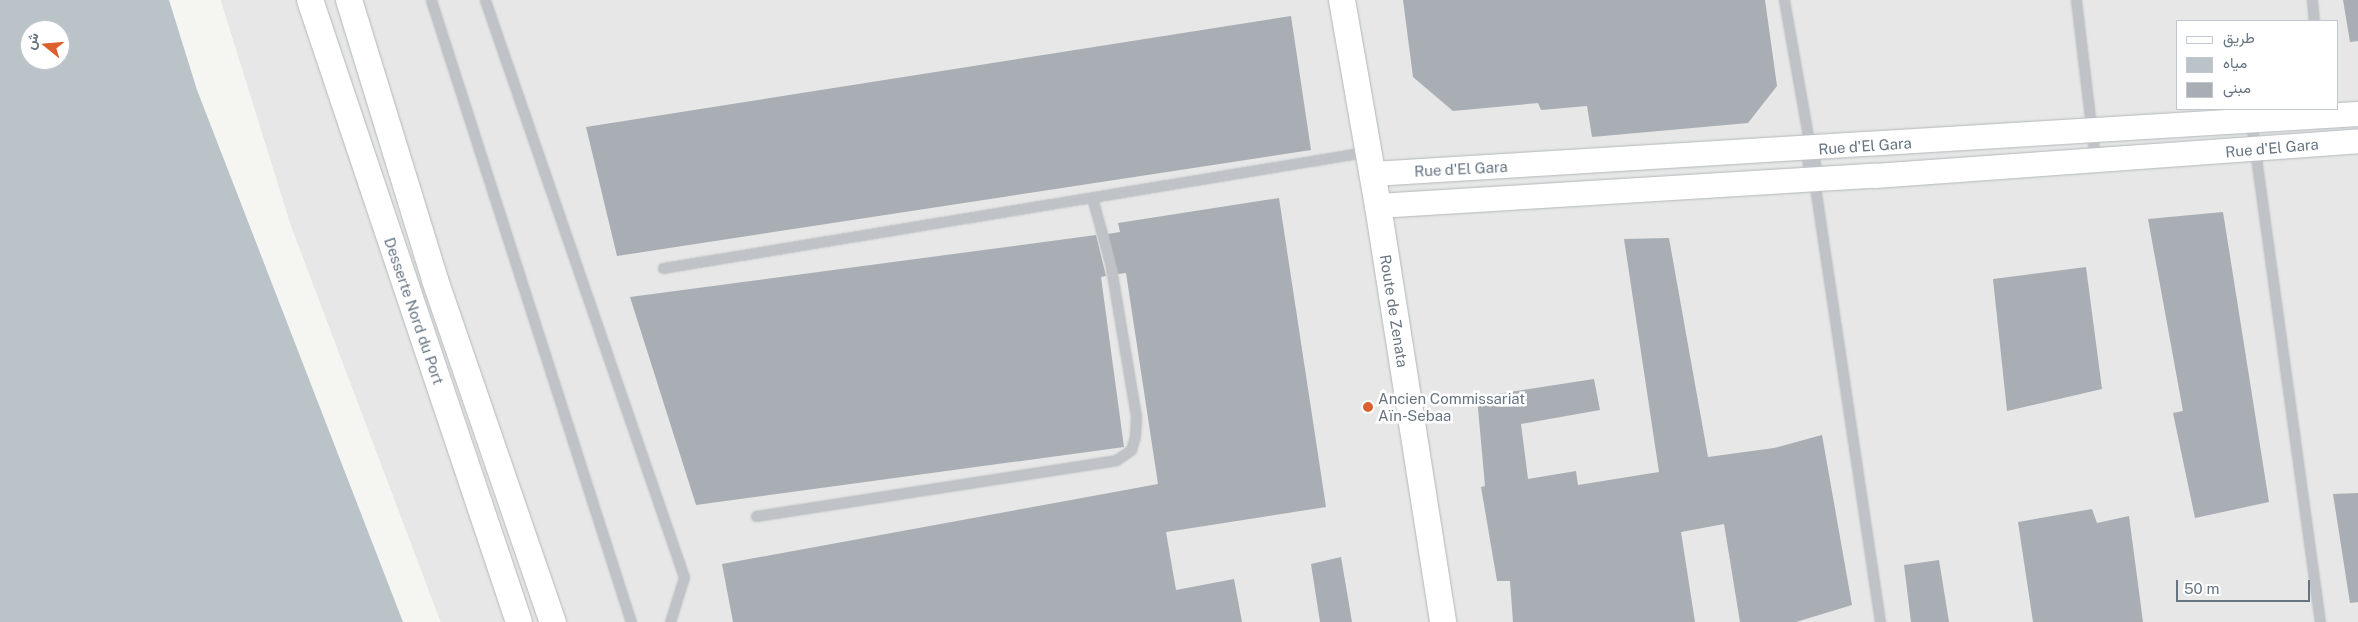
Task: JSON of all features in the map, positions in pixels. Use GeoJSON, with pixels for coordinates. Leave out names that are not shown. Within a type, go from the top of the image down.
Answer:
{"type":"FeatureCollection","features":[{"type":"Feature","properties":{"kind":"main road","name":"Desserte Nord du Port"},"geometry":{"type":"LineString","coordinates":[[310,0],[518,622]]}},
{"type":"Feature","properties":{"kind":"main road","name":"Desserte Nord du Port"},"geometry":{"type":"LineString","coordinates":[[349,0],[435,280],[553,622]]}},
{"type":"Feature","properties":{"kind":"main road","name":"Route de Zenata"},"geometry":{"type":"LineString","coordinates":[[1342,0],[1378,206],[1443,622]]}},
{"type":"Feature","properties":{"kind":"street","name":"Rue d'El Gara"},"geometry":{"type":"LineString","coordinates":[[1378,206],[1814,180],[2253,150],[2328,126],[2358,114]]}},
{"type":"Feature","properties":{"kind":"street","name":"Rue d'El Gara"},"geometry":{"type":"LineString","coordinates":[[1371,163],[1810,149],[2251,121],[2328,126],[2358,141]]}},
{"type":"Feature","properties":{"kind":"street"},"geometry":{"type":"LineString","coordinates":[[1810,149],[1814,180]]}},
{"type":"Feature","properties":{"kind":"lane"},"geometry":{"type":"LineString","coordinates":[[431,0],[631,622]]}},
{"type":"Feature","properties":{"kind":"lane"},"geometry":{"type":"LineString","coordinates":[[485,0],[684,577],[670,622]]}},
{"type":"Feature","properties":{"kind":"lane"},"geometry":{"type":"LineString","coordinates":[[1784,0],[1810,149]]}},
{"type":"Feature","properties":{"kind":"lane"},"geometry":{"type":"LineString","coordinates":[[2076,0],[2096,161]]}},
{"type":"Feature","properties":{"kind":"lane"},"geometry":{"type":"LineString","coordinates":[[2312,0],[2314,20]]}},
{"type":"Feature","properties":{"kind":"lane"},"geometry":{"type":"LineString","coordinates":[[2251,121],[2253,150],[2320,622]]}},
{"type":"Feature","properties":{"kind":"lane"},"geometry":{"type":"LineString","coordinates":[[663,268],[1092,197],[1371,163]]}},
{"type":"Feature","properties":{"kind":"lane"},"geometry":{"type":"LineString","coordinates":[[1814,180],[1880,622]]}},
{"type":"Feature","properties":{"kind":"lane"},"geometry":{"type":"LineString","coordinates":[[756,516],[1116,460],[1131,450],[1135,436],[1136,416],[1110,263],[1092,197]]}},
{"type":"Feature","properties":{"kind":"shaded area"},"geometry":{"type":"Polygon","coordinates":[[[221,0],[2358,0],[2358,622],[441,622],[291,225],[221,0]]]}},
{"type":"Feature","properties":{"kind":"water"},"geometry":{"type":"Polygon","coordinates":[[[0,0],[221,0],[291,225],[441,622],[0,622],[0,0]]]}},
{"type":"Feature","properties":{"kind":"pier"},"geometry":{"type":"Polygon","coordinates":[[[169,0],[221,0],[291,225],[441,622],[403,622],[197,90],[169,0]]]}},
{"type":"Feature","properties":{"kind":"building"},"geometry":{"type":"Polygon","coordinates":[[[1403,0],[1765,0],[1777,86],[1748,123],[1592,137],[1587,106],[1541,110],[1538,103],[1453,111],[1413,77],[1403,0]]]}},
{"type":"Feature","properties":{"kind":"building"},"geometry":{"type":"Polygon","coordinates":[[[2343,0],[2358,0],[2358,41],[2350,42],[2343,0]]]}},
{"type":"Feature","properties":{"kind":"building"},"geometry":{"type":"Polygon","coordinates":[[[1291,16],[1311,150],[617,256],[586,127],[1291,16]]]}},
{"type":"Feature","properties":{"kind":"building"},"geometry":{"type":"Polygon","coordinates":[[[1279,198],[1326,507],[1166,532],[1176,590],[1234,579],[1242,622],[733,622],[722,564],[1158,484],[1126,273],[1118,274],[1108,234],[1120,232],[1118,223],[1279,198]]]}},
{"type":"Feature","properties":{"kind":"building"},"geometry":{"type":"Polygon","coordinates":[[[2223,212],[2269,502],[2195,518],[2173,413],[2183,411],[2148,219],[2223,212]]]}},
{"type":"Feature","properties":{"kind":"building"},"geometry":{"type":"Polygon","coordinates":[[[1096,235],[1106,276],[1101,277],[1124,447],[696,505],[630,297],[1096,235]]]}},
{"type":"Feature","properties":{"kind":"building"},"geometry":{"type":"Polygon","coordinates":[[[1669,238],[1708,457],[1774,448],[1822,435],[1852,605],[1796,622],[1740,622],[1724,524],[1681,532],[1695,622],[1513,622],[1510,581],[1497,581],[1481,487],[1485,486],[1477,397],[1594,379],[1600,410],[1521,424],[1528,479],[1576,471],[1578,485],[1659,472],[1624,239],[1669,238]]]}},
{"type":"Feature","properties":{"kind":"building"},"geometry":{"type":"Polygon","coordinates":[[[2086,267],[2102,389],[2007,411],[1993,279],[2086,267]]]}},
{"type":"Feature","properties":{"kind":"building"},"geometry":{"type":"Polygon","coordinates":[[[2358,493],[2358,602],[2350,603],[2333,494],[2358,493]]]}},
{"type":"Feature","properties":{"kind":"building"},"geometry":{"type":"Polygon","coordinates":[[[2092,509],[2097,523],[2129,516],[2143,622],[2033,622],[2018,522],[2092,509]]]}},
{"type":"Feature","properties":{"kind":"building"},"geometry":{"type":"Polygon","coordinates":[[[1341,557],[1352,622],[1320,622],[1311,564],[1341,557]]]}},
{"type":"Feature","properties":{"kind":"building"},"geometry":{"type":"Polygon","coordinates":[[[1939,560],[1949,622],[1911,622],[1904,565],[1939,560]]]}},
{"type":"Feature","properties":{"kind":"place","name":"Ancien Commissariat Aïn-Sebaa"},"geometry":{"type":"Point","coordinates":[1368,407]}}]}
